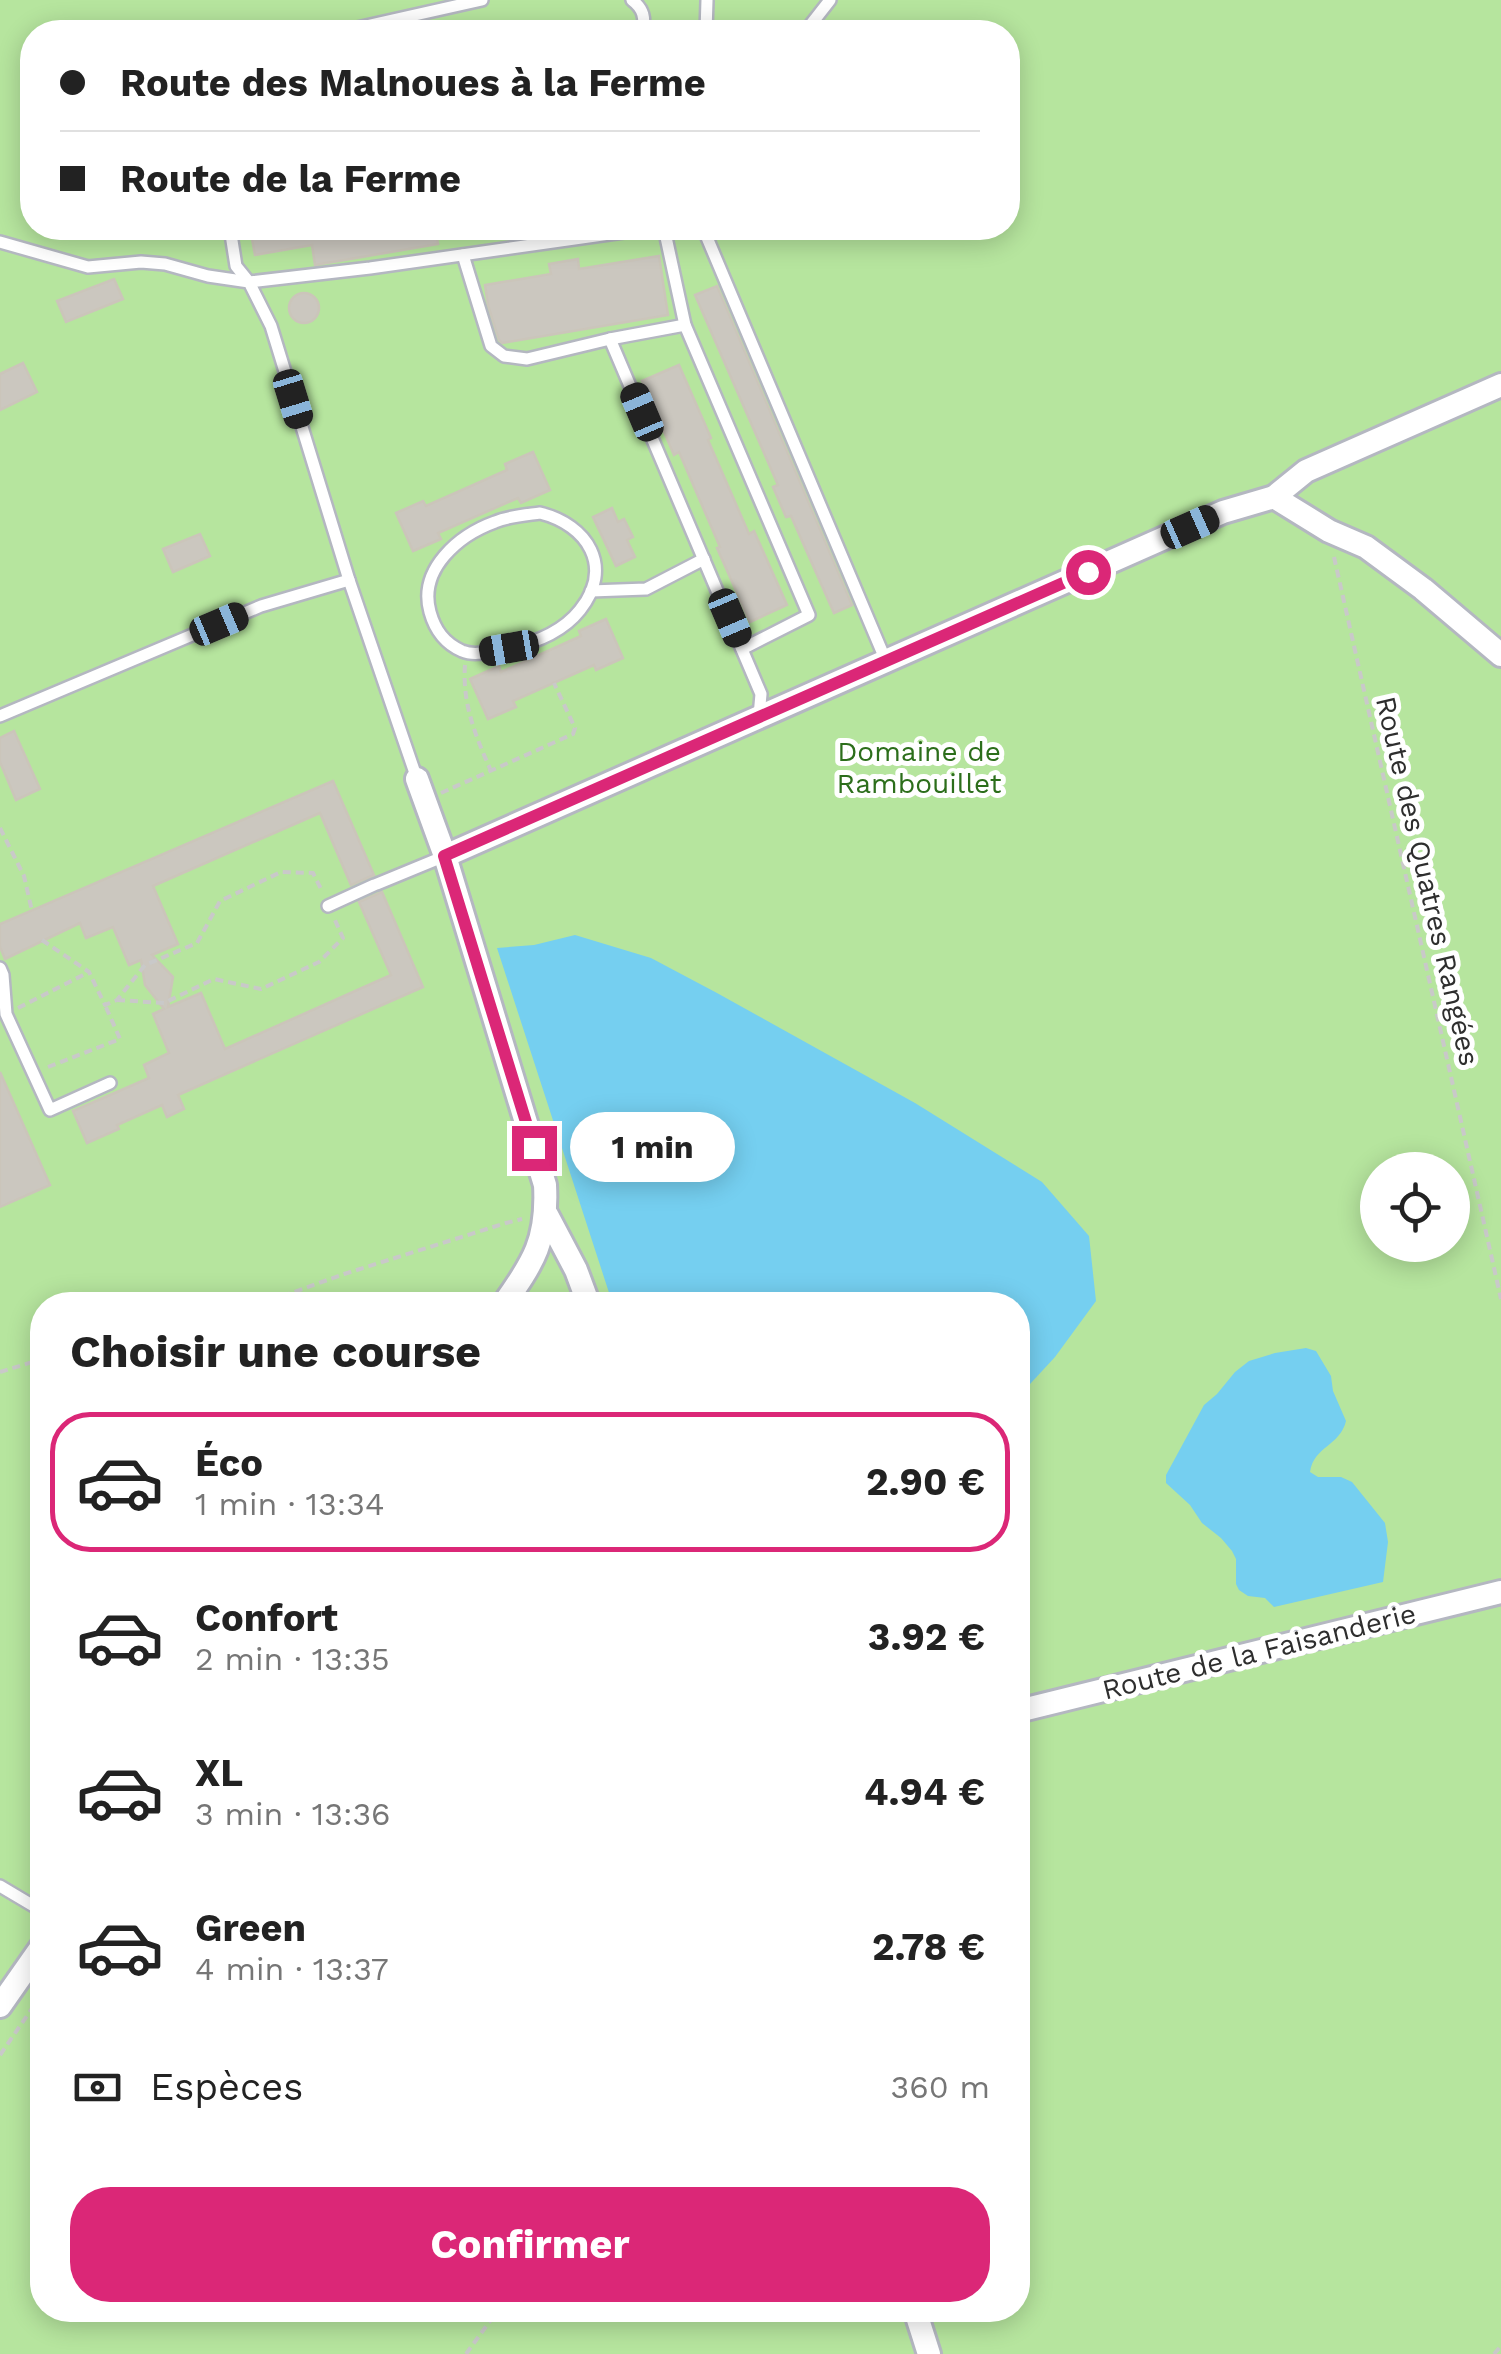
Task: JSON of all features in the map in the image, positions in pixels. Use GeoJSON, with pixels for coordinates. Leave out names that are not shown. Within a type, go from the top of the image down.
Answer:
{"type":"FeatureCollection","features":[{"type":"Feature","properties":{"kind":"street"},"geometry":{"type":"LineString","coordinates":[[444,856],[1223,512],[1274,497],[1306,471],[1501,384]]}},
{"type":"Feature","properties":{"kind":"street"},"geometry":{"type":"LineString","coordinates":[[1274,497],[1328,531],[1366,547],[1501,655]]}},
{"type":"Feature","properties":{"kind":"street"},"geometry":{"type":"LineString","coordinates":[[421,790],[545,1184],[546,1215],[538,1248],[512,1292]]}},
{"type":"Feature","properties":{"kind":"street"},"geometry":{"type":"LineString","coordinates":[[546,1215],[584,1292]]}},
{"type":"Feature","properties":{"kind":"street","name":"Route de la Faisanderie"},"geometry":{"type":"LineString","coordinates":[[1030,1707],[1501,1592]]}},
{"type":"Feature","properties":{"kind":"street"},"geometry":{"type":"LineString","coordinates":[[0,2006],[30,1963]]}},
{"type":"Feature","properties":{"kind":"street"},"geometry":{"type":"LineString","coordinates":[[919,2322],[930,2354]]}},
{"type":"Feature","properties":{"kind":"lane"},"geometry":{"type":"LineString","coordinates":[[392,20],[482,0]]}},
{"type":"Feature","properties":{"kind":"lane"},"geometry":{"type":"LineString","coordinates":[[814,20],[830,0]]}},
{"type":"Feature","properties":{"kind":"lane"},"geometry":{"type":"LineString","coordinates":[[232,240],[236,266],[271,326],[349,580],[421,790]]}},
{"type":"Feature","properties":{"kind":"lane"},"geometry":{"type":"LineString","coordinates":[[0,242],[88,267],[165,264],[248,282],[568,240]]}},
{"type":"Feature","properties":{"kind":"lane"},"geometry":{"type":"LineString","coordinates":[[667,240],[685,325],[809,614],[742,648]]}},
{"type":"Feature","properties":{"kind":"lane"},"geometry":{"type":"LineString","coordinates":[[708,240],[886,660]]}},
{"type":"Feature","properties":{"kind":"lane"},"geometry":{"type":"LineString","coordinates":[[463,255],[491,346],[504,356],[527,358],[685,325]]}},
{"type":"Feature","properties":{"kind":"lane"},"geometry":{"type":"LineString","coordinates":[[610,339],[761,694],[760,716]]}},
{"type":"Feature","properties":{"kind":"lane"},"geometry":{"type":"LineString","coordinates":[[540,513],[558,517],[576,529],[589,545],[596,564],[592,591],[579,611],[540,639],[483,653],[466,653],[436,630],[428,607],[428,585],[444,556],[479,529],[498,520],[540,513]]}},
{"type":"Feature","properties":{"kind":"lane"},"geometry":{"type":"LineString","coordinates":[[592,591],[646,589],[704,558]]}},
{"type":"Feature","properties":{"kind":"lane"},"geometry":{"type":"LineString","coordinates":[[0,716],[261,606],[349,580]]}},
{"type":"Feature","properties":{"kind":"lane"},"geometry":{"type":"LineString","coordinates":[[328,906],[444,856]]}},
{"type":"Feature","properties":{"kind":"lane"},"geometry":{"type":"LineString","coordinates":[[1,973],[6,1014],[50,1110],[110,1084]]}},
{"type":"Feature","properties":{"kind":"lane"},"geometry":{"type":"LineString","coordinates":[[0,1886],[30,1905]]}},
{"type":"Feature","properties":{"kind":"path","name":"Route des Quatres Rangées"},"geometry":{"type":"LineString","coordinates":[[1328,531],[1501,1298]]}},
{"type":"Feature","properties":{"kind":"path"},"geometry":{"type":"LineString","coordinates":[[466,653],[464,681],[471,724],[491,771]]}},
{"type":"Feature","properties":{"kind":"path"},"geometry":{"type":"LineString","coordinates":[[421,790],[491,771],[573,734],[575,728],[554,682]]}},
{"type":"Feature","properties":{"kind":"path"},"geometry":{"type":"LineString","coordinates":[[0,828],[24,876],[32,912]]}},
{"type":"Feature","properties":{"kind":"path"},"geometry":{"type":"LineString","coordinates":[[104,1005],[117,1000],[164,1003],[214,980],[261,989],[319,962],[343,938],[313,873],[281,872],[220,900],[197,943],[145,965],[117,1000]]}},
{"type":"Feature","properties":{"kind":"path"},"geometry":{"type":"LineString","coordinates":[[42,940],[89,972],[120,1039],[56,1063]]}},
{"type":"Feature","properties":{"kind":"path"},"geometry":{"type":"LineString","coordinates":[[30,1002],[89,972]]}},
{"type":"Feature","properties":{"kind":"path"},"geometry":{"type":"LineString","coordinates":[[294,1292],[506,1222],[546,1215]]}},
{"type":"Feature","properties":{"kind":"path"},"geometry":{"type":"LineString","coordinates":[[0,1372],[30,1363]]}},
{"type":"Feature","properties":{"kind":"path"},"geometry":{"type":"LineString","coordinates":[[0,2055],[30,2011]]}},
{"type":"Feature","properties":{"kind":"path"},"geometry":{"type":"LineString","coordinates":[[466,2354],[489,2322]]}},
{"type":"Feature","properties":{"kind":"path"},"geometry":{"type":"LineString","coordinates":[[1494,2354],[1501,2346]]}},
{"type":"Feature","properties":{"kind":"green space","name":"Domaine de Rambouillet"},"geometry":{"type":"Polygon","coordinates":[[[0,0],[1501,0],[1501,2354],[0,2354],[0,0]]]}},
{"type":"Feature","properties":{"kind":"water"},"geometry":{"type":"Polygon","coordinates":[[[575,935],[651,958],[915,1103],[1042,1182],[1089,1236],[1096,1301],[1030,1384],[1030,1292],[609,1292],[497,948],[534,945],[575,935]]]}},
{"type":"Feature","properties":{"kind":"water"},"geometry":{"type":"Polygon","coordinates":[[[1306,1348],[1316,1351],[1331,1376],[1346,1421],[1338,1436],[1316,1457],[1310,1472],[1318,1477],[1341,1477],[1352,1482],[1385,1523],[1388,1542],[1383,1582],[1274,1607],[1265,1598],[1248,1596],[1239,1590],[1232,1551],[1166,1483],[1166,1475],[1204,1405],[1235,1372],[1249,1361],[1306,1348]]]}},
{"type":"Feature","properties":{"kind":"building"},"geometry":{"type":"Polygon","coordinates":[[[252,240],[437,240],[438,244],[315,265],[312,245],[255,255],[252,240]]]}},
{"type":"Feature","properties":{"kind":"building"},"geometry":{"type":"Polygon","coordinates":[[[659,256],[668,315],[502,343],[499,340],[485,285],[551,274],[549,264],[578,259],[579,269],[659,256]]]}},
{"type":"Feature","properties":{"kind":"building"},"geometry":{"type":"Polygon","coordinates":[[[114,279],[123,299],[66,322],[57,301],[114,279]]]}},
{"type":"Feature","properties":{"kind":"building"},"geometry":{"type":"Polygon","coordinates":[[[717,286],[852,605],[834,613],[791,516],[786,517],[773,487],[778,485],[695,295],[717,286]]]}},
{"type":"Feature","properties":{"kind":"building"},"geometry":{"type":"Polygon","coordinates":[[[304,293],[315,297],[319,308],[315,319],[304,323],[293,319],[289,308],[293,297],[304,293]]]}},
{"type":"Feature","properties":{"kind":"building"},"geometry":{"type":"Polygon","coordinates":[[[23,363],[37,392],[0,410],[0,374],[23,363]]]}},
{"type":"Feature","properties":{"kind":"building"},"geometry":{"type":"Polygon","coordinates":[[[679,365],[749,534],[754,531],[787,605],[750,622],[679,452],[674,455],[642,381],[679,365]]]}},
{"type":"Feature","properties":{"kind":"building"},"geometry":{"type":"Polygon","coordinates":[[[533,452],[550,490],[521,503],[518,498],[438,533],[441,539],[413,551],[396,513],[423,501],[426,506],[507,470],[505,464],[533,452]]]}},
{"type":"Feature","properties":{"kind":"building"},"geometry":{"type":"Polygon","coordinates":[[[612,508],[618,522],[624,519],[633,537],[627,540],[635,557],[616,566],[593,517],[612,508]]]}},
{"type":"Feature","properties":{"kind":"building"},"geometry":{"type":"Polygon","coordinates":[[[200,534],[210,556],[173,572],[163,549],[200,534]]]}},
{"type":"Feature","properties":{"kind":"building"},"geometry":{"type":"Polygon","coordinates":[[[606,619],[623,658],[596,670],[594,665],[513,701],[516,707],[488,719],[470,679],[499,666],[501,672],[581,636],[579,631],[606,619]]]}},
{"type":"Feature","properties":{"kind":"building"},"geometry":{"type":"Polygon","coordinates":[[[14,731],[40,789],[16,800],[0,762],[0,738],[14,731]]]}},
{"type":"Feature","properties":{"kind":"building"},"geometry":{"type":"Polygon","coordinates":[[[333,781],[374,875],[351,885],[320,813],[153,886],[178,944],[152,955],[173,977],[168,1007],[201,993],[225,1049],[391,975],[359,902],[382,892],[423,987],[178,1095],[184,1109],[167,1117],[162,1105],[87,1143],[73,1111],[149,1078],[144,1065],[169,1053],[153,1014],[164,1009],[145,985],[141,960],[129,965],[113,927],[86,938],[80,923],[5,959],[0,947],[0,924],[333,781]]]}},
{"type":"Feature","properties":{"kind":"building"},"geometry":{"type":"Polygon","coordinates":[[[0,1072],[50,1185],[0,1207],[0,1072]]]}},
{"type":"Feature","properties":{"kind":"route"},"geometry":{"type":"LineString","coordinates":[[534,1148],[444,856],[1088,572]]}}]}
